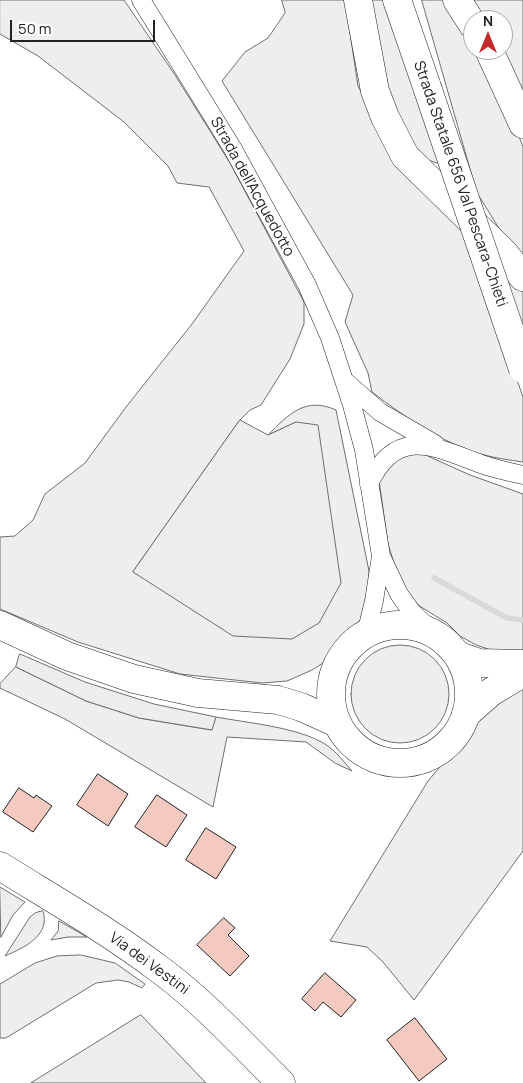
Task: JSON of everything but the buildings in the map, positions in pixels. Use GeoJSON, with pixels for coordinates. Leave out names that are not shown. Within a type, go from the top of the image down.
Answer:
{"type":"FeatureCollection","features":[{"type":"Feature","properties":{"kind":"main road"},"geometry":{"type":"LineString","coordinates":[[358,0],[375,91],[385,118],[405,156],[504,253],[523,277]]}},
{"type":"Feature","properties":{"kind":"main road","name":"Strada Statale 656 Val Pescara-Chieti"},"geometry":{"type":"LineString","coordinates":[[397,0],[523,368]]}},
{"type":"Feature","properties":{"kind":"main road"},"geometry":{"type":"LineString","coordinates":[[493,60],[523,124]]}},
{"type":"Feature","properties":{"kind":"main road"},"geometry":{"type":"LineString","coordinates":[[0,625],[67,656],[134,679],[198,693],[278,700],[337,722]]}},
{"type":"Feature","properties":{"kind":"main road"},"geometry":{"type":"LineString","coordinates":[[388,626],[411,626],[434,633],[448,643],[458,656],[467,675],[470,695],[466,714],[456,735],[438,752],[416,761],[392,763],[370,756],[350,742],[337,722],[331,705],[331,687],[335,669],[342,655],[353,643],[366,634],[388,626]]}},
{"type":"Feature","properties":{"kind":"main road"},"geometry":{"type":"LineString","coordinates":[[458,656],[480,664],[523,664]]}},
{"type":"Feature","properties":{"kind":"main road"},"geometry":{"type":"LineString","coordinates":[[278,700],[317,683],[335,669]]}},
{"type":"Feature","properties":{"kind":"main road"},"geometry":{"type":"LineString","coordinates":[[466,714],[491,692],[523,673]]}},
{"type":"Feature","properties":{"kind":"main road","name":"Via dei Vestini"},"geometry":{"type":"LineString","coordinates":[[0,866],[160,969],[195,998],[281,1083]]}},
{"type":"Feature","properties":{"kind":"street","name":"Strada dell'Acquedotto"},"geometry":{"type":"LineString","coordinates":[[141,0],[233,149],[307,286],[330,338],[346,382],[364,450],[381,556],[366,634]]}},
{"type":"Feature","properties":{"kind":"street","name":"Strada dell'Acquedotto"},"geometry":{"type":"LineString","coordinates":[[346,382],[380,412],[447,451]]}},
{"type":"Feature","properties":{"kind":"street","name":"Strada dell'Acquedotto"},"geometry":{"type":"LineString","coordinates":[[370,484],[376,470],[386,458],[400,449],[416,445],[432,446],[484,465],[523,475]]}},
{"type":"Feature","properties":{"kind":"street","name":"Strada dell'Acquedotto"},"geometry":{"type":"LineString","coordinates":[[381,556],[400,594],[411,611],[434,633]]}},
{"type":"Feature","properties":{"kind":"shaded area"},"geometry":{"type":"Polygon","coordinates":[[[0,0],[124,0],[175,75],[230,163],[304,302],[304,324],[290,359],[261,405],[250,410],[240,420],[133,572],[296,422],[268,435],[290,415],[306,406],[315,405],[336,410],[369,571],[369,588],[362,617],[354,634],[337,654],[312,670],[287,681],[262,683],[180,674],[78,642],[0,609],[0,537],[15,536],[33,520],[45,494],[85,463],[126,407],[192,324],[244,251],[209,187],[177,183],[168,166],[124,122],[38,56],[0,34],[0,0]]]}},
{"type":"Feature","properties":{"kind":"shaded area"},"geometry":{"type":"Polygon","coordinates":[[[282,0],[345,0],[358,86],[397,163],[459,214],[523,397],[523,462],[486,455],[451,443],[410,419],[372,392],[368,373],[345,322],[353,295],[222,81],[245,52],[268,38],[285,13],[282,0]]]}},
{"type":"Feature","properties":{"kind":"shaded area"},"geometry":{"type":"Polygon","coordinates":[[[367,0],[386,0],[443,165],[425,159],[416,152],[394,117],[367,0]]]}},
{"type":"Feature","properties":{"kind":"shaded area"},"geometry":{"type":"Polygon","coordinates":[[[422,0],[449,0],[463,21],[463,60],[485,60],[508,108],[523,147],[523,267],[477,193],[422,0]]]}},
{"type":"Feature","properties":{"kind":"shaded area"},"geometry":{"type":"Polygon","coordinates":[[[472,0],[523,0],[523,104],[507,60],[513,60],[513,10],[478,10],[472,0]]]}},
{"type":"Feature","properties":{"kind":"shaded area"},"geometry":{"type":"Polygon","coordinates":[[[497,258],[523,287],[523,332],[497,258]]]}},
{"type":"Feature","properties":{"kind":"shaded area"},"geometry":{"type":"Polygon","coordinates":[[[240,420],[268,435],[296,422],[318,425],[341,583],[319,623],[292,639],[233,636],[133,572],[240,420]]]}},
{"type":"Feature","properties":{"kind":"shaded area"},"geometry":{"type":"Polygon","coordinates":[[[421,453],[470,475],[523,494],[523,651],[500,653],[476,645],[460,636],[447,623],[418,605],[400,582],[388,544],[379,480],[385,466],[402,455],[421,453]]]}},
{"type":"Feature","properties":{"kind":"shaded area"},"geometry":{"type":"Polygon","coordinates":[[[400,645],[419,649],[435,659],[445,675],[449,694],[445,713],[435,729],[419,739],[400,743],[381,739],[365,729],[355,713],[351,694],[355,675],[365,659],[381,649],[400,645]]]}},
{"type":"Feature","properties":{"kind":"shaded area"},"geometry":{"type":"Polygon","coordinates":[[[20,654],[85,682],[154,704],[216,717],[212,730],[139,718],[86,701],[16,667],[20,654]]]}},
{"type":"Feature","properties":{"kind":"shaded area"},"geometry":{"type":"Polygon","coordinates":[[[16,667],[86,701],[139,718],[211,730],[216,717],[272,726],[301,733],[325,744],[352,771],[335,763],[306,742],[227,737],[213,807],[65,719],[0,688],[0,684],[16,667]]]}},
{"type":"Feature","properties":{"kind":"shaded area"},"geometry":{"type":"Polygon","coordinates":[[[523,687],[523,851],[414,1000],[383,962],[367,947],[330,941],[428,781],[482,715],[523,687]]]}},
{"type":"Feature","properties":{"kind":"shaded area"},"geometry":{"type":"Polygon","coordinates":[[[0,887],[25,902],[13,915],[1,937],[0,887]]]}},
{"type":"Feature","properties":{"kind":"shaded area"},"geometry":{"type":"Polygon","coordinates":[[[43,911],[43,927],[34,940],[5,956],[30,917],[35,913],[43,911]]]}},
{"type":"Feature","properties":{"kind":"shaded area"},"geometry":{"type":"Polygon","coordinates":[[[59,921],[87,937],[68,937],[51,940],[58,931],[59,921]]]}},
{"type":"Feature","properties":{"kind":"shaded area"},"geometry":{"type":"Polygon","coordinates":[[[81,955],[115,963],[145,984],[142,988],[129,982],[118,980],[96,983],[6,1038],[0,1038],[0,984],[35,963],[57,956],[81,955]]]}},
{"type":"Feature","properties":{"kind":"shaded area"},"geometry":{"type":"Polygon","coordinates":[[[141,1015],[206,1083],[31,1083],[141,1015]]]}},
{"type":"Feature","properties":{"kind":"waterway"},"geometry":{"type":"LineString","coordinates":[[434,578],[507,618],[523,620]]}}]}
